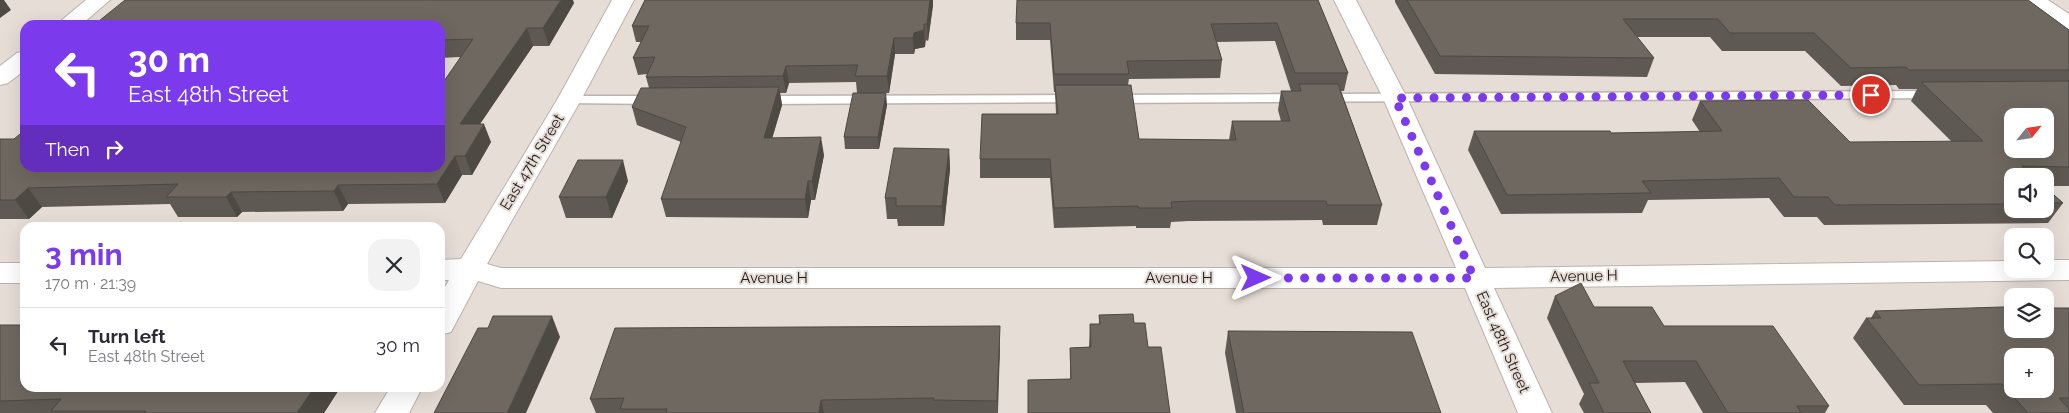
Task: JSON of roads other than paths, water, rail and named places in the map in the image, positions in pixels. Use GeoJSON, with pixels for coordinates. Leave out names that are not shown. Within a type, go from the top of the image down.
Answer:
{"type":"FeatureCollection","features":[{"type":"Feature","properties":{"kind":"street"},"geometry":{"type":"LineString","coordinates":[[73,20],[99,0]]}},
{"type":"Feature","properties":{"kind":"street","name":"East 47th Street"},"geometry":{"type":"LineString","coordinates":[[445,315],[569,100],[623,0]]}},
{"type":"Feature","properties":{"kind":"street","name":"East 48th Street"},"geometry":{"type":"LineString","coordinates":[[1345,0],[1395,98],[1535,413]]}},
{"type":"Feature","properties":{"kind":"street"},"geometry":{"type":"LineString","coordinates":[[2034,0],[2069,24]]}},
{"type":"Feature","properties":{"kind":"street"},"geometry":{"type":"LineString","coordinates":[[0,78],[20,62]]}},
{"type":"Feature","properties":{"kind":"street","name":"Avenue H"},"geometry":{"type":"LineString","coordinates":[[445,270],[470,269],[501,278],[1474,278],[2069,270]]}},
{"type":"Feature","properties":{"kind":"street"},"geometry":{"type":"LineString","coordinates":[[0,273],[20,273]]}},
{"type":"Feature","properties":{"kind":"street"},"geometry":{"type":"LineString","coordinates":[[392,413],[404,392]]}},
{"type":"Feature","properties":{"kind":"lane"},"geometry":{"type":"LineString","coordinates":[[748,100],[1950,95]]}},
{"type":"Feature","properties":{"kind":"lane"},"geometry":{"type":"LineString","coordinates":[[569,100],[669,100]]}}]}
